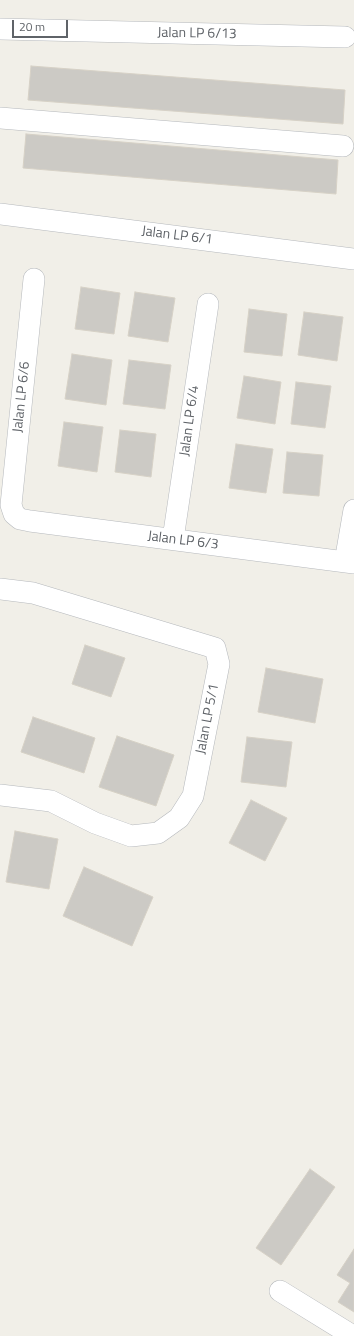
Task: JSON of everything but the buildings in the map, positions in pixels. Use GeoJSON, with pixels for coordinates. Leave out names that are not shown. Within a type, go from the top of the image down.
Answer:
{"type":"FeatureCollection","features":[{"type":"Feature","properties":{"kind":"street","name":"Jalan LP 6/13"},"geometry":{"type":"LineString","coordinates":[[0,29],[345,37]]}},
{"type":"Feature","properties":{"kind":"street"},"geometry":{"type":"LineString","coordinates":[[0,118],[343,146]]}},
{"type":"Feature","properties":{"kind":"street","name":"Jalan LP 6/1"},"geometry":{"type":"LineString","coordinates":[[0,214],[354,259]]}},
{"type":"Feature","properties":{"kind":"street","name":"Jalan LP 6/6"},"geometry":{"type":"LineString","coordinates":[[14,514],[11,505],[34,279]]}},
{"type":"Feature","properties":{"kind":"street","name":"Jalan LP 6/4"},"geometry":{"type":"LineString","coordinates":[[173,539],[208,304]]}},
{"type":"Feature","properties":{"kind":"street"},"geometry":{"type":"LineString","coordinates":[[350,562],[354,510]]}},
{"type":"Feature","properties":{"kind":"street","name":"Jalan LP 6/3"},"geometry":{"type":"LineString","coordinates":[[14,514],[20,519],[30,521],[350,562]]}},
{"type":"Feature","properties":{"kind":"street","name":"Jalan LP 5/1"},"geometry":{"type":"LineString","coordinates":[[0,589],[33,593],[216,648],[219,664],[193,796],[179,818],[158,833],[131,836],[95,823],[51,801],[0,795]]}},
{"type":"Feature","properties":{"kind":"street"},"geometry":{"type":"LineString","coordinates":[[280,1291],[353,1336]]}}]}
